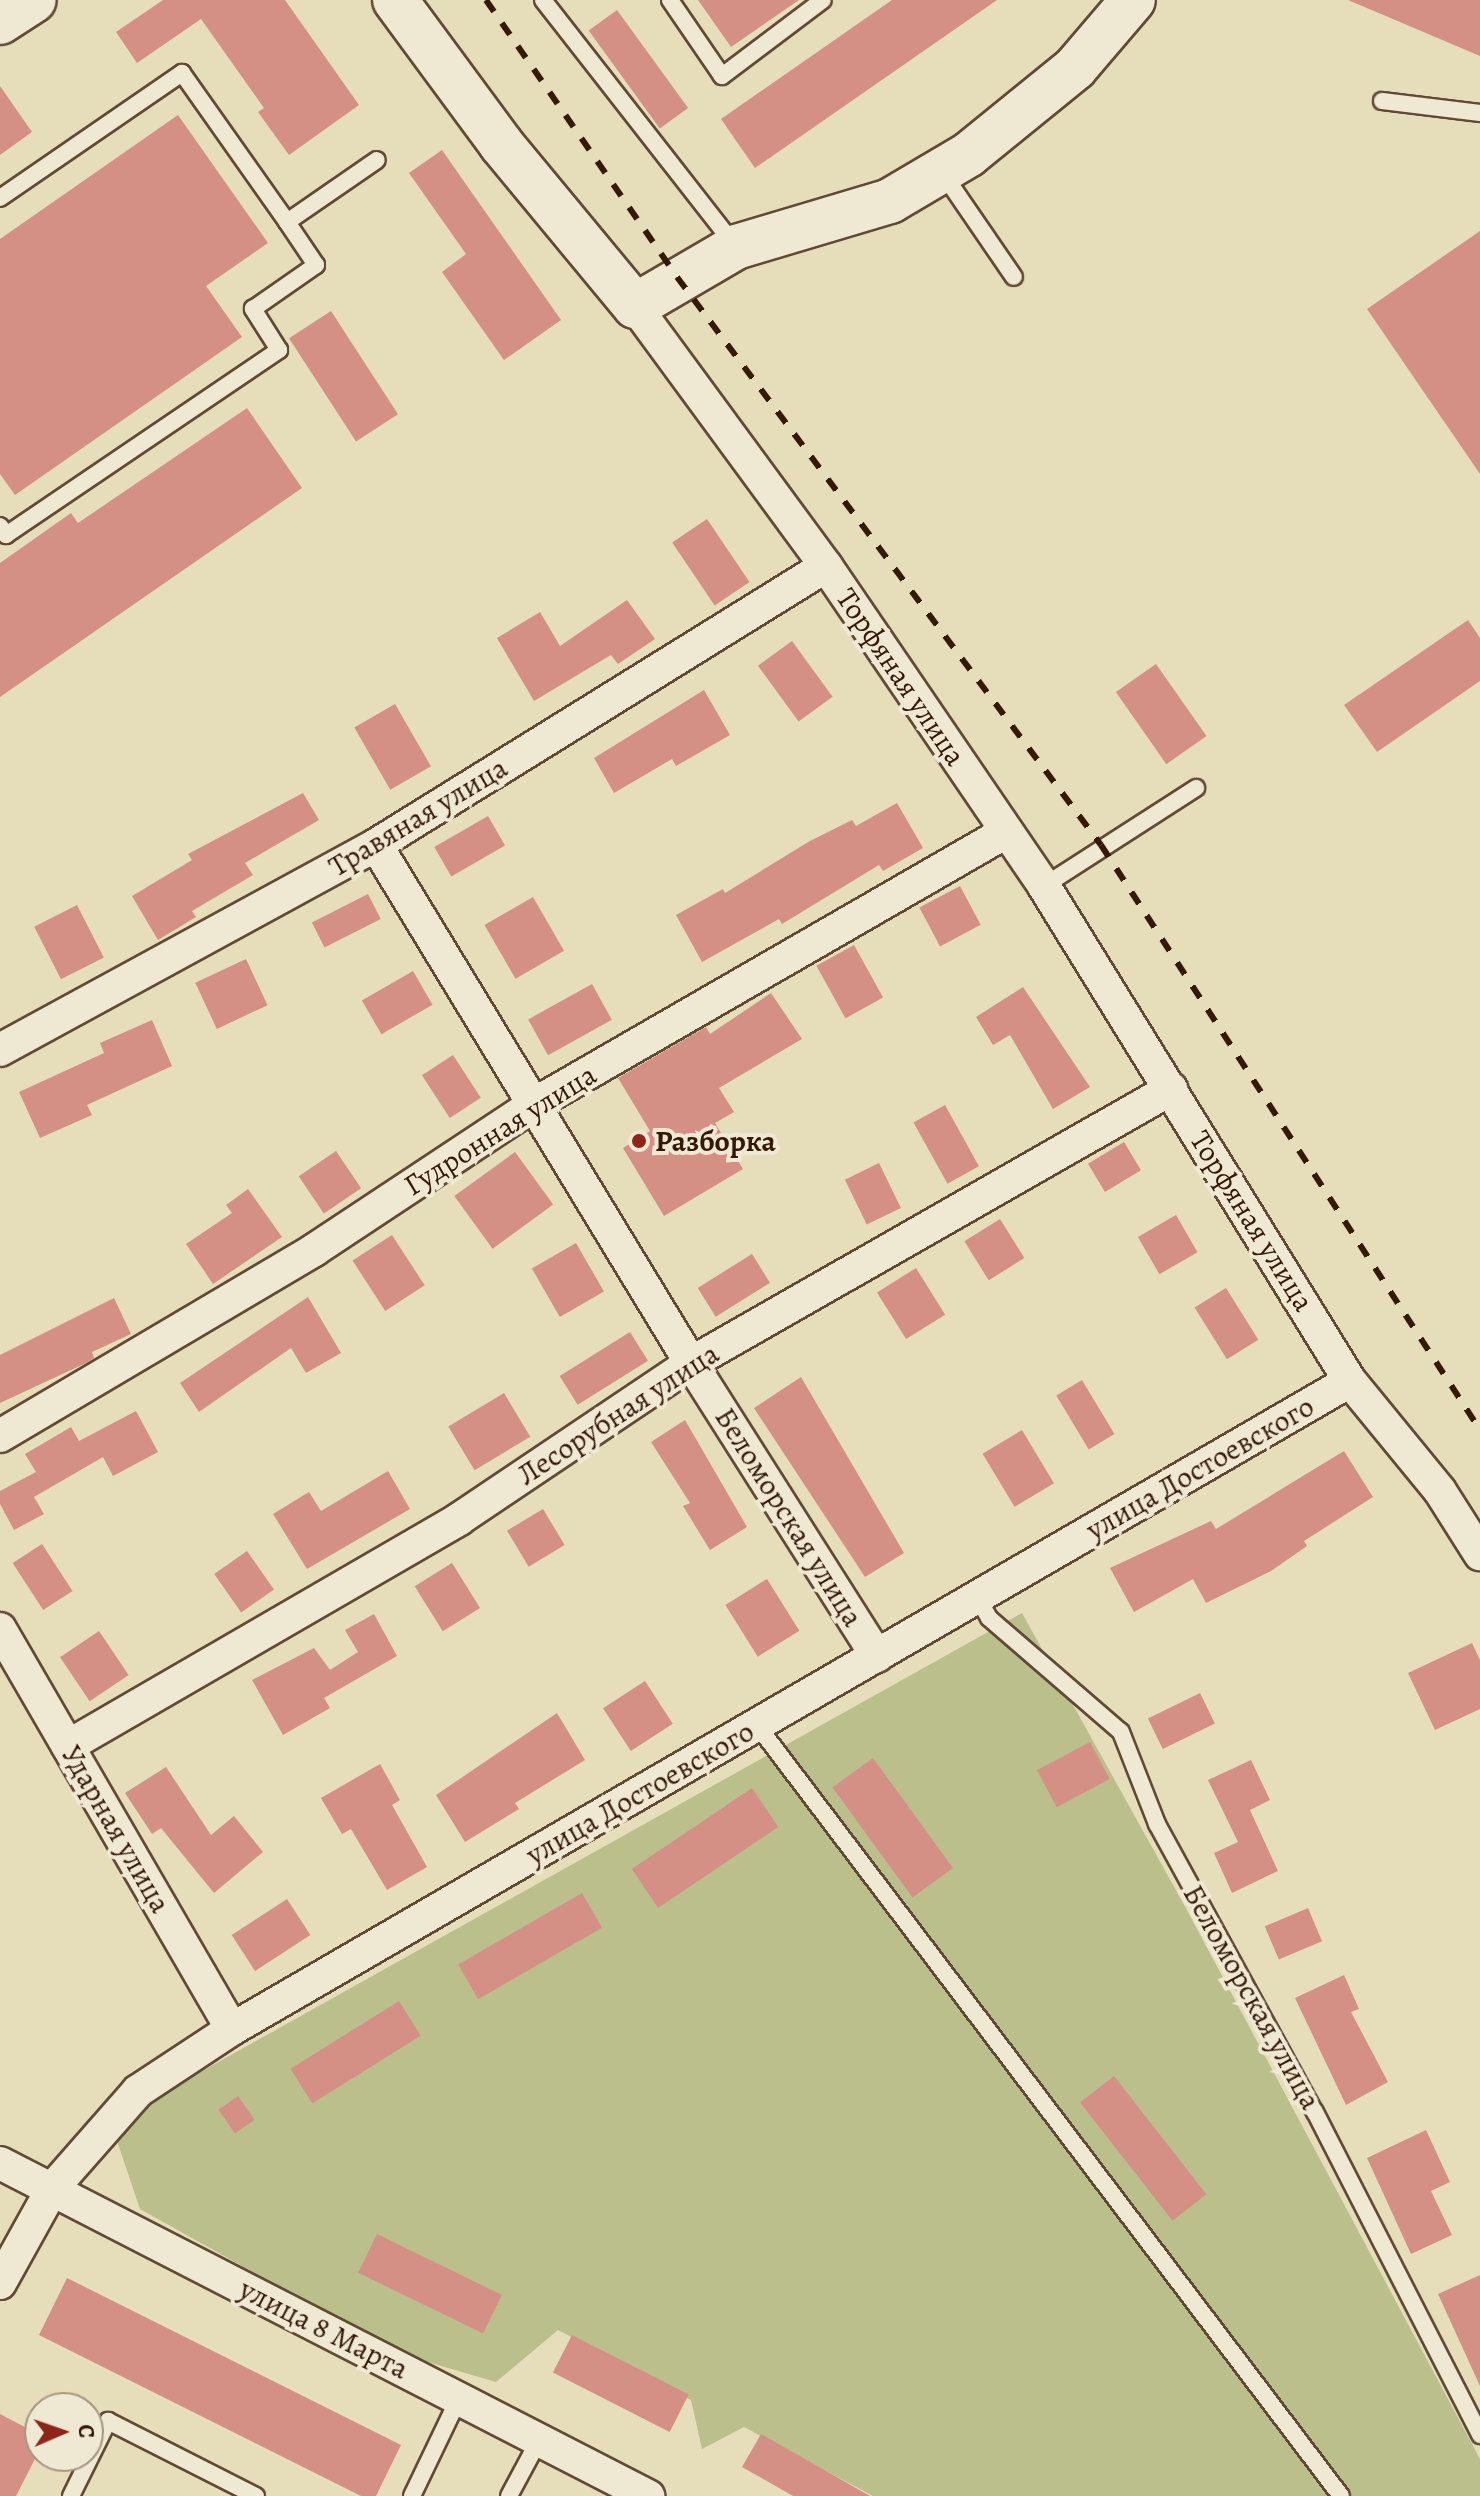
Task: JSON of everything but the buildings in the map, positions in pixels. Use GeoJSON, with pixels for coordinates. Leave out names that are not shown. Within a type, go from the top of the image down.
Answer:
{"type":"FeatureCollection","features":[{"type":"Feature","properties":{"kind":"street"},"geometry":{"type":"LineString","coordinates":[[0,22],[34,0]]}},
{"type":"Feature","properties":{"kind":"street"},"geometry":{"type":"LineString","coordinates":[[395,0],[501,144],[635,306],[736,247],[890,201],[941,171],[1075,68],[1133,0]]}},
{"type":"Feature","properties":{"kind":"street","name":"Торфяная улица"},"geometry":{"type":"LineString","coordinates":[[635,306],[826,566],[1044,886],[1350,1381],[1440,1491],[1480,1554]]}},
{"type":"Feature","properties":{"kind":"street","name":"Травяная улица"},"geometry":{"type":"LineString","coordinates":[[0,1050],[376,845],[826,566]]}},
{"type":"Feature","properties":{"kind":"street","name":"Гудронная улица"},"geometry":{"type":"LineString","coordinates":[[0,1436],[314,1250],[536,1103],[1006,832]]}},
{"type":"Feature","properties":{"kind":"street","name":"Беломорская улица"},"geometry":{"type":"LineString","coordinates":[[376,845],[536,1103],[691,1363],[877,1656]]}},
{"type":"Feature","properties":{"kind":"street","name":"Лесорубная улица"},"geometry":{"type":"LineString","coordinates":[[68,1746],[459,1519],[691,1363],[1171,1089]]}},
{"type":"Feature","properties":{"kind":"street","name":"улица Достоевского"},"geometry":{"type":"LineString","coordinates":[[0,2283],[52,2189],[138,2091],[232,2029],[1350,1381]]}},
{"type":"Feature","properties":{"kind":"street","name":"Ударная улица"},"geometry":{"type":"LineString","coordinates":[[0,1629],[232,2029]]}},
{"type":"Feature","properties":{"kind":"street","name":"улица 8 Марта"},"geometry":{"type":"LineString","coordinates":[[0,2163],[648,2496]]}},
{"type":"Feature","properties":{"kind":"lane"},"geometry":{"type":"LineString","coordinates":[[670,0],[722,76],[823,0]]}},
{"type":"Feature","properties":{"kind":"lane"},"geometry":{"type":"LineString","coordinates":[[552,3],[736,247]]}},
{"type":"Feature","properties":{"kind":"lane"},"geometry":{"type":"LineString","coordinates":[[0,198],[182,73],[316,265],[253,309],[279,350],[6,535],[0,526]]}},
{"type":"Feature","properties":{"kind":"lane"},"geometry":{"type":"LineString","coordinates":[[1382,101],[1480,113]]}},
{"type":"Feature","properties":{"kind":"lane"},"geometry":{"type":"LineString","coordinates":[[287,222],[377,160]]}},
{"type":"Feature","properties":{"kind":"lane"},"geometry":{"type":"LineString","coordinates":[[941,171],[1014,277]]}},
{"type":"Feature","properties":{"kind":"lane"},"geometry":{"type":"LineString","coordinates":[[1044,886],[1196,788]]}},
{"type":"Feature","properties":{"kind":"lane","name":"Беломорская улица"},"geometry":{"type":"LineString","coordinates":[[977,1597],[989,1618],[1121,1732],[1157,1824],[1315,2112],[1480,2435]]}},
{"type":"Feature","properties":{"kind":"lane"},"geometry":{"type":"LineString","coordinates":[[757,1725],[1341,2496]]}},
{"type":"Feature","properties":{"kind":"lane"},"geometry":{"type":"LineString","coordinates":[[412,2496],[459,2398]]}},
{"type":"Feature","properties":{"kind":"lane"},"geometry":{"type":"LineString","coordinates":[[71,2496],[108,2421],[256,2496]]}},
{"type":"Feature","properties":{"kind":"lane"},"geometry":{"type":"LineString","coordinates":[[509,2496],[539,2440]]}},
{"type":"Feature","properties":{"kind":"green space"},"geometry":{"type":"Polygon","coordinates":[[[1022,1613],[1188,1912],[1480,2459],[1480,2496],[873,2496],[744,2427],[702,2449],[691,2400],[558,2330],[496,2382],[400,2354],[140,2209],[116,2138],[154,2098],[1022,1613]]]}},
{"type":"Feature","properties":{"kind":"railway"},"geometry":{"type":"LineString","coordinates":[[486,0],[677,277],[1101,845],[1480,1430]]}},
{"type":"Feature","properties":{"kind":"place","name":"Разборка"},"geometry":{"type":"Point","coordinates":[639,1141]}}]}
